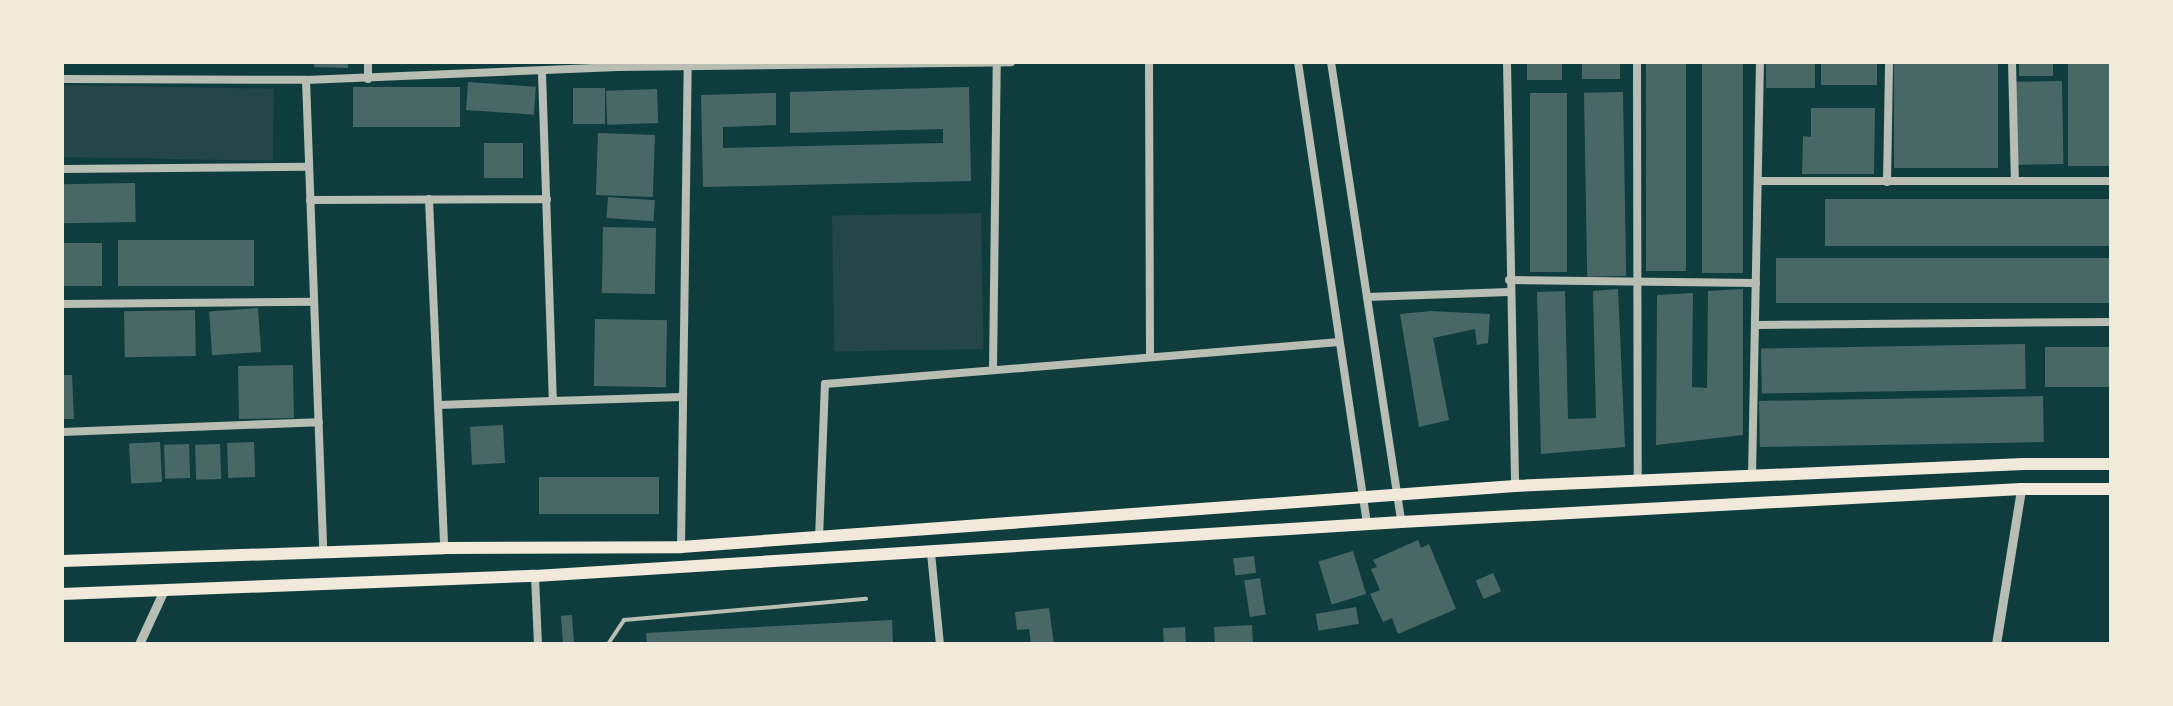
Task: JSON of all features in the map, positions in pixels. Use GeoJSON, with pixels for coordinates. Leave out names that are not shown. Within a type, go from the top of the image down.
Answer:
{"type":"FeatureCollection","features":[{"type":"Feature","properties":{"kind":"highway"},"geometry":{"type":"LineString","coordinates":[[62,561],[444,548],[681,547],[1515,486],[2024,464],[2111,464]]}},
{"type":"Feature","properties":{"kind":"highway"},"geometry":{"type":"LineString","coordinates":[[62,594],[535,576],[1401,522],[2021,489],[2111,489]]}},
{"type":"Feature","properties":{"kind":"street"},"geometry":{"type":"LineString","coordinates":[[368,62],[368,79]]}},
{"type":"Feature","properties":{"kind":"street"},"geometry":{"type":"LineString","coordinates":[[993,370],[997,62]]}},
{"type":"Feature","properties":{"kind":"street"},"geometry":{"type":"LineString","coordinates":[[62,79],[368,79],[542,73],[618,64],[1011,62]]}},
{"type":"Feature","properties":{"kind":"street"},"geometry":{"type":"LineString","coordinates":[[1149,62],[1150,357]]}},
{"type":"Feature","properties":{"kind":"street"},"geometry":{"type":"LineString","coordinates":[[1298,62],[1367,524]]}},
{"type":"Feature","properties":{"kind":"street"},"geometry":{"type":"LineString","coordinates":[[1331,62],[1401,522]]}},
{"type":"Feature","properties":{"kind":"street"},"geometry":{"type":"LineString","coordinates":[[1507,62],[1515,486]]}},
{"type":"Feature","properties":{"kind":"street"},"geometry":{"type":"LineString","coordinates":[[1637,62],[1638,481]]}},
{"type":"Feature","properties":{"kind":"street"},"geometry":{"type":"LineString","coordinates":[[1752,478],[1760,62]]}},
{"type":"Feature","properties":{"kind":"street"},"geometry":{"type":"LineString","coordinates":[[1887,182],[1889,62]]}},
{"type":"Feature","properties":{"kind":"street"},"geometry":{"type":"LineString","coordinates":[[2012,62],[2015,181]]}},
{"type":"Feature","properties":{"kind":"street"},"geometry":{"type":"LineString","coordinates":[[681,547],[688,66]]}},
{"type":"Feature","properties":{"kind":"street"},"geometry":{"type":"LineString","coordinates":[[542,73],[553,401]]}},
{"type":"Feature","properties":{"kind":"street"},"geometry":{"type":"LineString","coordinates":[[306,80],[323,554]]}},
{"type":"Feature","properties":{"kind":"street"},"geometry":{"type":"LineString","coordinates":[[62,169],[309,167]]}},
{"type":"Feature","properties":{"kind":"street"},"geometry":{"type":"LineString","coordinates":[[1760,181],[2111,181]]}},
{"type":"Feature","properties":{"kind":"street"},"geometry":{"type":"LineString","coordinates":[[429,199],[444,548]]}},
{"type":"Feature","properties":{"kind":"street"},"geometry":{"type":"LineString","coordinates":[[310,200],[547,199]]}},
{"type":"Feature","properties":{"kind":"street"},"geometry":{"type":"LineString","coordinates":[[1509,280],[1756,283]]}},
{"type":"Feature","properties":{"kind":"street"},"geometry":{"type":"LineString","coordinates":[[1367,297],[1509,292]]}},
{"type":"Feature","properties":{"kind":"street"},"geometry":{"type":"LineString","coordinates":[[62,304],[314,302]]}},
{"type":"Feature","properties":{"kind":"street"},"geometry":{"type":"LineString","coordinates":[[1757,325],[2111,322]]}},
{"type":"Feature","properties":{"kind":"street"},"geometry":{"type":"LineString","coordinates":[[819,539],[825,384],[1339,342]]}},
{"type":"Feature","properties":{"kind":"street"},"geometry":{"type":"LineString","coordinates":[[438,405],[682,397]]}},
{"type":"Feature","properties":{"kind":"street"},"geometry":{"type":"LineString","coordinates":[[62,432],[319,422]]}},
{"type":"Feature","properties":{"kind":"street"},"geometry":{"type":"LineString","coordinates":[[1996,644],[2021,489]]}},
{"type":"Feature","properties":{"kind":"street"},"geometry":{"type":"LineString","coordinates":[[931,553],[940,644]]}},
{"type":"Feature","properties":{"kind":"street"},"geometry":{"type":"LineString","coordinates":[[535,576],[538,644]]}},
{"type":"Feature","properties":{"kind":"street"},"geometry":{"type":"LineString","coordinates":[[139,644],[164,590]]}},
{"type":"Feature","properties":{"kind":"lane"},"geometry":{"type":"LineString","coordinates":[[608,644],[624,620],[866,599]]}},
{"type":"Feature","properties":{"kind":"shaded area"},"geometry":{"type":"Polygon","coordinates":[[[62,85],[274,89],[273,161],[62,157],[62,85]]]}},
{"type":"Feature","properties":{"kind":"shaded area"},"geometry":{"type":"Polygon","coordinates":[[[981,213],[983,349],[834,352],[832,216],[981,213]]]}},
{"type":"Feature","properties":{"kind":"building"},"geometry":{"type":"Polygon","coordinates":[[[315,62],[348,62],[348,68],[314,67],[315,62]]]}},
{"type":"Feature","properties":{"kind":"building"},"geometry":{"type":"Polygon","coordinates":[[[1527,62],[1562,62],[1562,80],[1527,80],[1527,62]]]}},
{"type":"Feature","properties":{"kind":"building"},"geometry":{"type":"Polygon","coordinates":[[[1582,62],[1620,62],[1620,79],[1582,79],[1582,62]]]}},
{"type":"Feature","properties":{"kind":"building"},"geometry":{"type":"Polygon","coordinates":[[[1646,62],[1686,62],[1686,271],[1646,271],[1646,62]]]}},
{"type":"Feature","properties":{"kind":"building"},"geometry":{"type":"Polygon","coordinates":[[[1702,62],[1743,62],[1743,273],[1702,273],[1702,62]]]}},
{"type":"Feature","properties":{"kind":"building"},"geometry":{"type":"Polygon","coordinates":[[[1766,62],[1815,62],[1815,88],[1766,88],[1766,62]]]}},
{"type":"Feature","properties":{"kind":"building"},"geometry":{"type":"Polygon","coordinates":[[[1821,62],[1877,62],[1877,85],[1821,85],[1821,62]]]}},
{"type":"Feature","properties":{"kind":"building"},"geometry":{"type":"Polygon","coordinates":[[[1894,62],[1998,62],[1998,168],[1894,168],[1894,62]]]}},
{"type":"Feature","properties":{"kind":"building"},"geometry":{"type":"Polygon","coordinates":[[[2019,62],[2053,62],[2053,76],[2019,76],[2019,62]]]}},
{"type":"Feature","properties":{"kind":"building"},"geometry":{"type":"Polygon","coordinates":[[[2068,62],[2111,62],[2111,166],[2068,166],[2068,62]]]}},
{"type":"Feature","properties":{"kind":"building"},"geometry":{"type":"Polygon","coordinates":[[[2062,81],[2063,164],[2017,165],[2016,82],[2062,81]]]}},
{"type":"Feature","properties":{"kind":"building"},"geometry":{"type":"Polygon","coordinates":[[[468,82],[536,87],[534,115],[466,110],[468,82]]]}},
{"type":"Feature","properties":{"kind":"building"},"geometry":{"type":"Polygon","coordinates":[[[353,87],[460,87],[460,127],[353,127],[353,87]]]}},
{"type":"Feature","properties":{"kind":"building"},"geometry":{"type":"Polygon","coordinates":[[[969,87],[971,181],[703,187],[701,95],[776,93],[776,125],[723,127],[723,148],[943,143],[943,129],[790,133],[790,92],[969,87]]]}},
{"type":"Feature","properties":{"kind":"building"},"geometry":{"type":"Polygon","coordinates":[[[573,88],[605,88],[605,124],[573,124],[573,88]]]}},
{"type":"Feature","properties":{"kind":"building"},"geometry":{"type":"Polygon","coordinates":[[[657,89],[658,123],[607,125],[606,91],[657,89]]]}},
{"type":"Feature","properties":{"kind":"building"},"geometry":{"type":"Polygon","coordinates":[[[1623,92],[1626,276],[1587,277],[1584,93],[1623,92]]]}},
{"type":"Feature","properties":{"kind":"building"},"geometry":{"type":"Polygon","coordinates":[[[1530,93],[1567,93],[1567,272],[1530,272],[1530,93]]]}},
{"type":"Feature","properties":{"kind":"building"},"geometry":{"type":"Polygon","coordinates":[[[1811,108],[1875,108],[1874,174],[1802,174],[1803,136],[1811,137],[1811,108]]]}},
{"type":"Feature","properties":{"kind":"building"},"geometry":{"type":"Polygon","coordinates":[[[598,133],[655,135],[653,197],[596,195],[598,133]]]}},
{"type":"Feature","properties":{"kind":"building"},"geometry":{"type":"Polygon","coordinates":[[[484,143],[523,143],[523,178],[484,178],[484,143]]]}},
{"type":"Feature","properties":{"kind":"building"},"geometry":{"type":"Polygon","coordinates":[[[135,183],[136,222],[63,223],[62,184],[135,183]]]}},
{"type":"Feature","properties":{"kind":"building"},"geometry":{"type":"Polygon","coordinates":[[[608,197],[655,200],[653,221],[607,218],[608,197]]]}},
{"type":"Feature","properties":{"kind":"building"},"geometry":{"type":"Polygon","coordinates":[[[1825,199],[2111,199],[2111,246],[1825,246],[1825,199]]]}},
{"type":"Feature","properties":{"kind":"building"},"geometry":{"type":"Polygon","coordinates":[[[603,227],[656,228],[655,294],[602,293],[603,227]]]}},
{"type":"Feature","properties":{"kind":"building"},"geometry":{"type":"Polygon","coordinates":[[[118,240],[254,240],[254,286],[118,286],[118,240]]]}},
{"type":"Feature","properties":{"kind":"building"},"geometry":{"type":"Polygon","coordinates":[[[62,243],[102,243],[102,286],[62,286],[62,243]]]}},
{"type":"Feature","properties":{"kind":"building"},"geometry":{"type":"Polygon","coordinates":[[[1776,258],[2111,258],[2111,303],[1776,303],[1776,258]]]}},
{"type":"Feature","properties":{"kind":"building"},"geometry":{"type":"Polygon","coordinates":[[[1618,289],[1625,447],[1541,454],[1537,292],[1565,291],[1568,419],[1596,418],[1593,291],[1618,289]]]}},
{"type":"Feature","properties":{"kind":"building"},"geometry":{"type":"Polygon","coordinates":[[[1743,289],[1743,435],[1656,445],[1657,295],[1693,293],[1692,387],[1707,388],[1708,291],[1743,289]]]}},
{"type":"Feature","properties":{"kind":"building"},"geometry":{"type":"Polygon","coordinates":[[[258,308],[261,352],[212,355],[209,311],[258,308]]]}},
{"type":"Feature","properties":{"kind":"building"},"geometry":{"type":"Polygon","coordinates":[[[195,310],[196,356],[125,357],[124,311],[195,310]]]}},
{"type":"Feature","properties":{"kind":"building"},"geometry":{"type":"Polygon","coordinates":[[[1431,311],[1490,314],[1488,343],[1477,345],[1475,329],[1433,338],[1449,420],[1419,427],[1400,314],[1431,311]]]}},
{"type":"Feature","properties":{"kind":"building"},"geometry":{"type":"Polygon","coordinates":[[[595,319],[667,320],[666,387],[594,386],[595,319]]]}},
{"type":"Feature","properties":{"kind":"building"},"geometry":{"type":"Polygon","coordinates":[[[2025,344],[2026,389],[1762,394],[1761,349],[2025,344]]]}},
{"type":"Feature","properties":{"kind":"building"},"geometry":{"type":"Polygon","coordinates":[[[2045,347],[2111,347],[2111,387],[2045,387],[2045,347]]]}},
{"type":"Feature","properties":{"kind":"building"},"geometry":{"type":"Polygon","coordinates":[[[293,365],[294,418],[239,419],[238,366],[293,365]]]}},
{"type":"Feature","properties":{"kind":"building"},"geometry":{"type":"Polygon","coordinates":[[[62,375],[72,375],[74,419],[62,419],[62,375]]]}},
{"type":"Feature","properties":{"kind":"building"},"geometry":{"type":"Polygon","coordinates":[[[2043,396],[2044,442],[1760,447],[1759,401],[2043,396]]]}},
{"type":"Feature","properties":{"kind":"building"},"geometry":{"type":"Polygon","coordinates":[[[503,425],[505,463],[472,465],[470,427],[503,425]]]}},
{"type":"Feature","properties":{"kind":"building"},"geometry":{"type":"Polygon","coordinates":[[[160,442],[162,482],[131,484],[129,444],[160,442]]]}},
{"type":"Feature","properties":{"kind":"building"},"geometry":{"type":"Polygon","coordinates":[[[254,442],[255,477],[228,478],[227,443],[254,442]]]}},
{"type":"Feature","properties":{"kind":"building"},"geometry":{"type":"Polygon","coordinates":[[[189,444],[190,478],[165,479],[164,445],[189,444]]]}},
{"type":"Feature","properties":{"kind":"building"},"geometry":{"type":"Polygon","coordinates":[[[220,444],[221,479],[196,480],[195,445],[220,444]]]}},
{"type":"Feature","properties":{"kind":"building"},"geometry":{"type":"Polygon","coordinates":[[[539,477],[659,477],[659,514],[539,514],[539,477]]]}},
{"type":"Feature","properties":{"kind":"building"},"geometry":{"type":"Polygon","coordinates":[[[1418,540],[1421,548],[1429,544],[1456,609],[1398,634],[1392,618],[1383,622],[1370,594],[1380,590],[1371,569],[1377,567],[1373,560],[1418,540]]]}},
{"type":"Feature","properties":{"kind":"building"},"geometry":{"type":"Polygon","coordinates":[[[1353,551],[1366,594],[1332,605],[1319,562],[1353,551]]]}},
{"type":"Feature","properties":{"kind":"building"},"geometry":{"type":"Polygon","coordinates":[[[1254,556],[1256,573],[1235,575],[1233,559],[1254,556]]]}},
{"type":"Feature","properties":{"kind":"building"},"geometry":{"type":"Polygon","coordinates":[[[1493,573],[1501,591],[1484,599],[1476,581],[1493,573]]]}},
{"type":"Feature","properties":{"kind":"building"},"geometry":{"type":"Polygon","coordinates":[[[1260,578],[1266,615],[1250,617],[1244,581],[1260,578]]]}},
{"type":"Feature","properties":{"kind":"building"},"geometry":{"type":"Polygon","coordinates":[[[1356,607],[1359,624],[1319,631],[1316,614],[1356,607]]]}},
{"type":"Feature","properties":{"kind":"building"},"geometry":{"type":"Polygon","coordinates":[[[1049,608],[1054,644],[1031,644],[1029,629],[1017,630],[1015,612],[1049,608]]]}},
{"type":"Feature","properties":{"kind":"building"},"geometry":{"type":"Polygon","coordinates":[[[572,615],[574,644],[563,644],[561,616],[572,615]]]}},
{"type":"Feature","properties":{"kind":"building"},"geometry":{"type":"Polygon","coordinates":[[[892,620],[893,644],[647,644],[646,633],[892,620]]]}},
{"type":"Feature","properties":{"kind":"building"},"geometry":{"type":"Polygon","coordinates":[[[1252,625],[1253,644],[1215,644],[1214,627],[1252,625]]]}},
{"type":"Feature","properties":{"kind":"building"},"geometry":{"type":"Polygon","coordinates":[[[1185,627],[1186,644],[1164,644],[1163,628],[1185,627]]]}}]}
